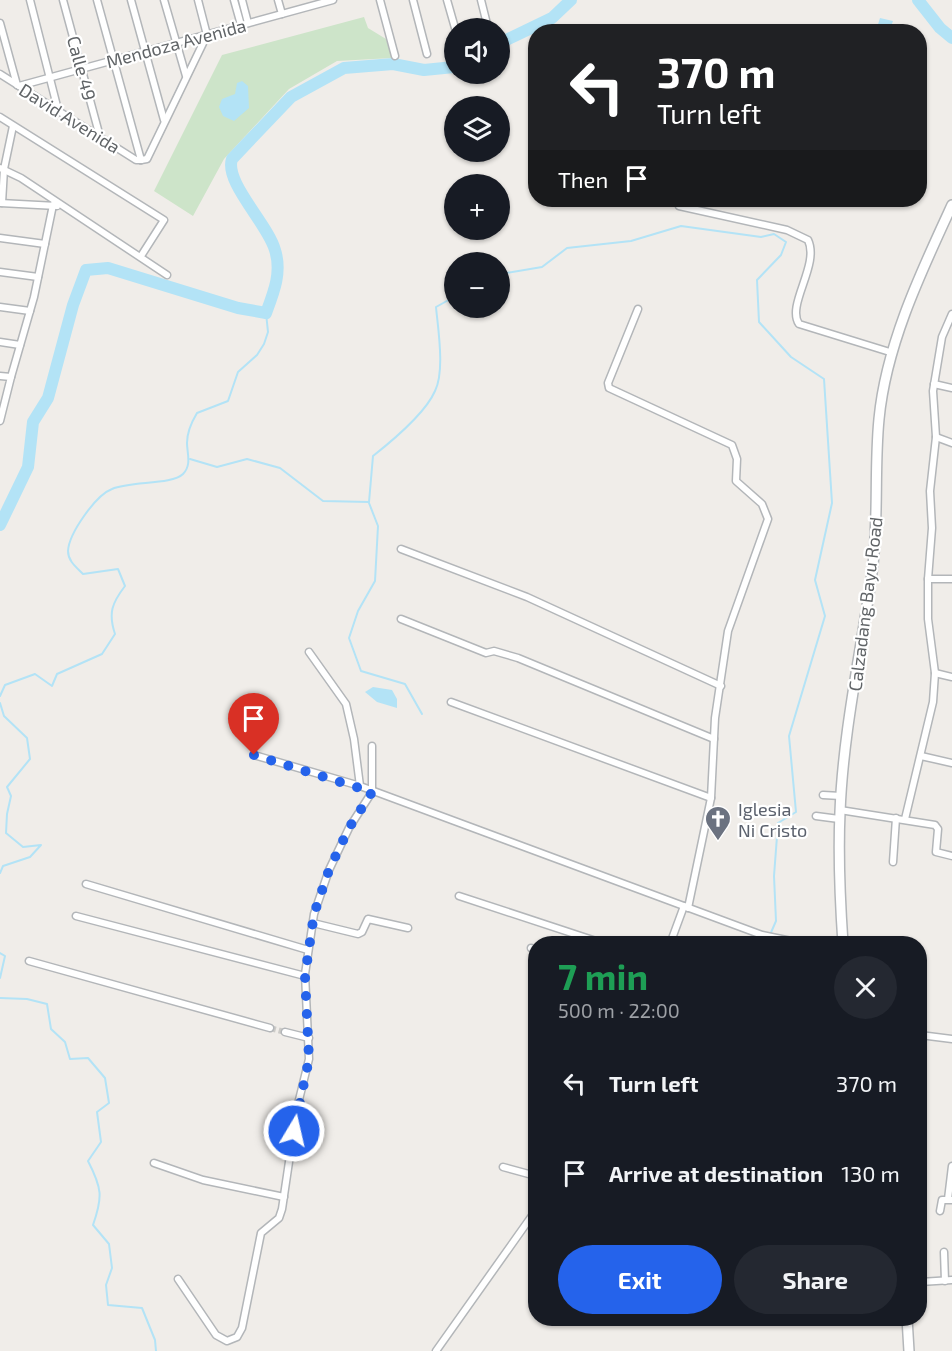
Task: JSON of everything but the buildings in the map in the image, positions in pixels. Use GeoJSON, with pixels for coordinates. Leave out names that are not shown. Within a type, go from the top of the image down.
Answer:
{"type":"FeatureCollection","features":[{"type":"Feature","properties":{"kind":"street"},"geometry":{"type":"LineString","coordinates":[[30,0],[58,110]]}},
{"type":"Feature","properties":{"kind":"street","name":"Calle 49"},"geometry":{"type":"LineString","coordinates":[[63,0],[100,137]]}},
{"type":"Feature","properties":{"kind":"street"},"geometry":{"type":"LineString","coordinates":[[98,0],[141,160],[147,159],[207,35],[198,0]]}},
{"type":"Feature","properties":{"kind":"street"},"geometry":{"type":"LineString","coordinates":[[131,0],[165,121]]}},
{"type":"Feature","properties":{"kind":"street"},"geometry":{"type":"LineString","coordinates":[[164,0],[186,76]]}},
{"type":"Feature","properties":{"kind":"street"},"geometry":{"type":"LineString","coordinates":[[234,0],[241,25]]}},
{"type":"Feature","properties":{"kind":"street"},"geometry":{"type":"LineString","coordinates":[[242,0],[248,23]]}},
{"type":"Feature","properties":{"kind":"street"},"geometry":{"type":"LineString","coordinates":[[278,0],[282,14]]}},
{"type":"Feature","properties":{"kind":"street","name":"Mendoza Avenida"},"geometry":{"type":"LineString","coordinates":[[18,86],[282,14],[313,3],[333,0]]}},
{"type":"Feature","properties":{"kind":"street"},"geometry":{"type":"LineString","coordinates":[[380,0],[395,56]]}},
{"type":"Feature","properties":{"kind":"street"},"geometry":{"type":"LineString","coordinates":[[413,0],[427,54]]}},
{"type":"Feature","properties":{"kind":"street"},"geometry":{"type":"LineString","coordinates":[[447,0],[452,18]]}},
{"type":"Feature","properties":{"kind":"street"},"geometry":{"type":"LineString","coordinates":[[481,0],[486,18]]}},
{"type":"Feature","properties":{"kind":"street"},"geometry":{"type":"LineString","coordinates":[[0,23],[18,86]]}},
{"type":"Feature","properties":{"kind":"street","name":"David Avenida"},"geometry":{"type":"LineString","coordinates":[[0,74],[136,160],[141,160]]}},
{"type":"Feature","properties":{"kind":"street"},"geometry":{"type":"LineString","coordinates":[[0,117],[164,220],[141,256]]}},
{"type":"Feature","properties":{"kind":"street"},"geometry":{"type":"LineString","coordinates":[[13,126],[2,169],[1,203],[63,207]]}},
{"type":"Feature","properties":{"kind":"street"},"geometry":{"type":"LineString","coordinates":[[2,169],[141,256],[167,275]]}},
{"type":"Feature","properties":{"kind":"street","name":"Calzadang Bayu Road"},"geometry":{"type":"LineString","coordinates":[[843,936],[839,893],[841,796],[875,548],[879,419],[893,353],[924,265],[952,205]]}},
{"type":"Feature","properties":{"kind":"street"},"geometry":{"type":"LineString","coordinates":[[1,416],[30,311],[53,206]]}},
{"type":"Feature","properties":{"kind":"street"},"geometry":{"type":"LineString","coordinates":[[684,207],[788,230],[808,240],[811,246],[808,272],[796,312],[799,324],[893,353]]}},
{"type":"Feature","properties":{"kind":"street"},"geometry":{"type":"LineString","coordinates":[[0,238],[45,244]]}},
{"type":"Feature","properties":{"kind":"street"},"geometry":{"type":"LineString","coordinates":[[0,272],[38,277]]}},
{"type":"Feature","properties":{"kind":"street"},"geometry":{"type":"LineString","coordinates":[[0,307],[30,311]]}},
{"type":"Feature","properties":{"kind":"street"},"geometry":{"type":"LineString","coordinates":[[638,309],[608,384],[609,388],[732,445],[738,459],[736,481],[762,504],[768,519],[728,631],[714,739],[711,798],[686,907],[673,936]]}},
{"type":"Feature","properties":{"kind":"street"},"geometry":{"type":"LineString","coordinates":[[905,819],[933,702],[935,673],[928,618],[928,579],[932,528],[930,491],[936,437],[934,384],[942,337],[952,314]]}},
{"type":"Feature","properties":{"kind":"street"},"geometry":{"type":"LineString","coordinates":[[0,342],[20,345]]}},
{"type":"Feature","properties":{"kind":"street"},"geometry":{"type":"LineString","coordinates":[[0,376],[11,377]]}},
{"type":"Feature","properties":{"kind":"street"},"geometry":{"type":"LineString","coordinates":[[934,384],[952,388]]}},
{"type":"Feature","properties":{"kind":"street"},"geometry":{"type":"LineString","coordinates":[[936,437],[952,443]]}},
{"type":"Feature","properties":{"kind":"street"},"geometry":{"type":"LineString","coordinates":[[401,549],[535,601],[721,686]]}},
{"type":"Feature","properties":{"kind":"street"},"geometry":{"type":"LineString","coordinates":[[928,579],[952,579]]}},
{"type":"Feature","properties":{"kind":"street"},"geometry":{"type":"LineString","coordinates":[[401,619],[486,653],[494,651],[518,658],[714,739]]}},
{"type":"Feature","properties":{"kind":"street"},"geometry":{"type":"LineString","coordinates":[[309,652],[346,704],[354,739],[360,786]]}},
{"type":"Feature","properties":{"kind":"street"},"geometry":{"type":"LineString","coordinates":[[935,673],[952,677]]}},
{"type":"Feature","properties":{"kind":"street"},"geometry":{"type":"LineString","coordinates":[[451,702],[711,798]]}},
{"type":"Feature","properties":{"kind":"street"},"geometry":{"type":"LineString","coordinates":[[178,1279],[216,1335],[227,1341],[237,1337],[242,1328],[261,1233],[279,1218],[284,1197],[297,1108],[309,1059],[309,1038],[305,1018],[305,976],[313,923],[329,870],[349,828],[372,792],[372,746]]}},
{"type":"Feature","properties":{"kind":"street"},"geometry":{"type":"LineString","coordinates":[[254,755],[360,786],[768,936]]}},
{"type":"Feature","properties":{"kind":"street"},"geometry":{"type":"LineString","coordinates":[[921,756],[952,763]]}},
{"type":"Feature","properties":{"kind":"street"},"geometry":{"type":"LineString","coordinates":[[823,795],[841,796]]}},
{"type":"Feature","properties":{"kind":"street"},"geometry":{"type":"LineString","coordinates":[[816,816],[896,818],[935,825],[938,829],[936,852],[952,856]]}},
{"type":"Feature","properties":{"kind":"street"},"geometry":{"type":"LineString","coordinates":[[893,862],[896,818]]}},
{"type":"Feature","properties":{"kind":"street"},"geometry":{"type":"LineString","coordinates":[[86,884],[309,950]]}},
{"type":"Feature","properties":{"kind":"street"},"geometry":{"type":"LineString","coordinates":[[459,896],[581,936]]}},
{"type":"Feature","properties":{"kind":"street"},"geometry":{"type":"LineString","coordinates":[[76,916],[305,976]]}},
{"type":"Feature","properties":{"kind":"street"},"geometry":{"type":"LineString","coordinates":[[313,923],[358,934],[362,932],[368,920],[408,928]]}},
{"type":"Feature","properties":{"kind":"street"},"geometry":{"type":"LineString","coordinates":[[29,961],[270,1028]]}},
{"type":"Feature","properties":{"kind":"street"},"geometry":{"type":"LineString","coordinates":[[285,1032],[309,1038]]}},
{"type":"Feature","properties":{"kind":"street"},"geometry":{"type":"LineString","coordinates":[[927,1036],[952,1039]]}},
{"type":"Feature","properties":{"kind":"street"},"geometry":{"type":"LineString","coordinates":[[154,1163],[203,1180],[284,1197]]}},
{"type":"Feature","properties":{"kind":"street"},"geometry":{"type":"LineString","coordinates":[[940,1211],[942,1200],[950,1199],[952,1166]]}},
{"type":"Feature","properties":{"kind":"street"},"geometry":{"type":"LineString","coordinates":[[503,1167],[528,1174]]}},
{"type":"Feature","properties":{"kind":"street"},"geometry":{"type":"LineString","coordinates":[[436,1351],[528,1221]]}},
{"type":"Feature","properties":{"kind":"street"},"geometry":{"type":"LineString","coordinates":[[927,1282],[948,1280],[944,1252]]}},
{"type":"Feature","properties":{"kind":"street"},"geometry":{"type":"LineString","coordinates":[[907,1326],[909,1351]]}},
{"type":"Feature","properties":{"kind":"green space"},"geometry":{"type":"Polygon","coordinates":[[[364,17],[368,28],[386,39],[392,58],[337,61],[289,89],[224,159],[193,216],[154,191],[222,55],[364,17]]]}},
{"type":"Feature","properties":{"kind":"water"},"geometry":{"type":"Polygon","coordinates":[[[880,18],[893,21],[892,24],[878,24],[880,18]]]}},
{"type":"Feature","properties":{"kind":"water"},"geometry":{"type":"Polygon","coordinates":[[[242,81],[248,86],[249,108],[234,121],[223,116],[219,107],[222,99],[235,94],[237,83],[242,81]]]}},
{"type":"Feature","properties":{"kind":"water"},"geometry":{"type":"Polygon","coordinates":[[[373,687],[392,690],[397,699],[397,708],[377,702],[365,692],[373,687]]]}},
{"type":"Feature","properties":{"kind":"waterway"},"geometry":{"type":"LineString","coordinates":[[540,24],[552,18],[571,0]]}},
{"type":"Feature","properties":{"kind":"waterway"},"geometry":{"type":"LineString","coordinates":[[918,0],[940,28],[952,38]]}},
{"type":"Feature","properties":{"kind":"waterway"},"geometry":{"type":"LineString","coordinates":[[510,38],[528,30]]}},
{"type":"Feature","properties":{"kind":"waterway"},"geometry":{"type":"LineString","coordinates":[[0,525],[28,467],[33,422],[48,398],[73,305],[86,270],[108,268],[238,308],[266,313],[276,282],[277,258],[271,240],[234,179],[231,168],[232,159],[291,97],[344,68],[393,64],[424,70],[444,68]]}},
{"type":"Feature","properties":{"kind":"waterway"},"geometry":{"type":"LineString","coordinates":[[510,272],[542,267],[567,248],[631,241],[681,226],[761,237],[774,234],[786,242],[781,255],[757,280],[759,322],[791,357],[824,379],[832,503],[815,580],[825,616],[789,736],[796,812],[778,823],[774,876],[776,921],[769,936]]}},
{"type":"Feature","properties":{"kind":"waterway"},"geometry":{"type":"LineString","coordinates":[[190,459],[217,467],[247,459],[280,468],[323,501],[369,502],[373,456],[416,418],[435,391],[440,373],[436,307],[444,303]]}},
{"type":"Feature","properties":{"kind":"waterway"},"geometry":{"type":"LineString","coordinates":[[0,696],[5,685],[35,674],[52,686],[57,674],[102,654],[115,634],[112,620],[113,608],[125,586],[118,569],[83,574],[68,555],[73,535],[91,507],[112,489],[170,480],[183,474],[188,463],[187,439],[193,420],[197,413],[228,401],[238,372],[257,355],[264,344],[268,332],[266,313]]}},
{"type":"Feature","properties":{"kind":"waterway"},"geometry":{"type":"LineString","coordinates":[[369,503],[378,526],[375,581],[358,611],[349,638],[361,671],[405,684],[422,714]]}},
{"type":"Feature","properties":{"kind":"waterway"},"geometry":{"type":"LineString","coordinates":[[0,703],[4,716],[27,738],[30,759],[7,787],[11,796],[6,833],[23,847],[41,845],[30,857],[3,866],[0,873]]}},
{"type":"Feature","properties":{"kind":"waterway"},"geometry":{"type":"LineString","coordinates":[[0,953],[5,956],[0,978]]}},
{"type":"Feature","properties":{"kind":"waterway"},"geometry":{"type":"LineString","coordinates":[[0,998],[27,999],[47,1004],[51,1029],[65,1042],[70,1059],[88,1058],[105,1078],[109,1103],[97,1112],[101,1142],[88,1161],[100,1193],[93,1225],[109,1244],[112,1268],[106,1285],[108,1305],[142,1308],[155,1340],[156,1351]]}},
{"type":"Feature","properties":{"kind":"tunnel"},"geometry":{"type":"LineString","coordinates":[[270,1028],[285,1032]]}},
{"type":"Feature","properties":{"kind":"place","name":"Iglesia Ni Cristo"},"geometry":{"type":"Point","coordinates":[718,842]}},
{"type":"Feature","properties":{"kind":"route"},"geometry":{"type":"LineString","coordinates":[[254,755],[360,786],[372,792],[364,801],[349,828],[329,870],[314,914],[305,976],[305,1018],[309,1038],[309,1059],[294,1131]]}}]}
